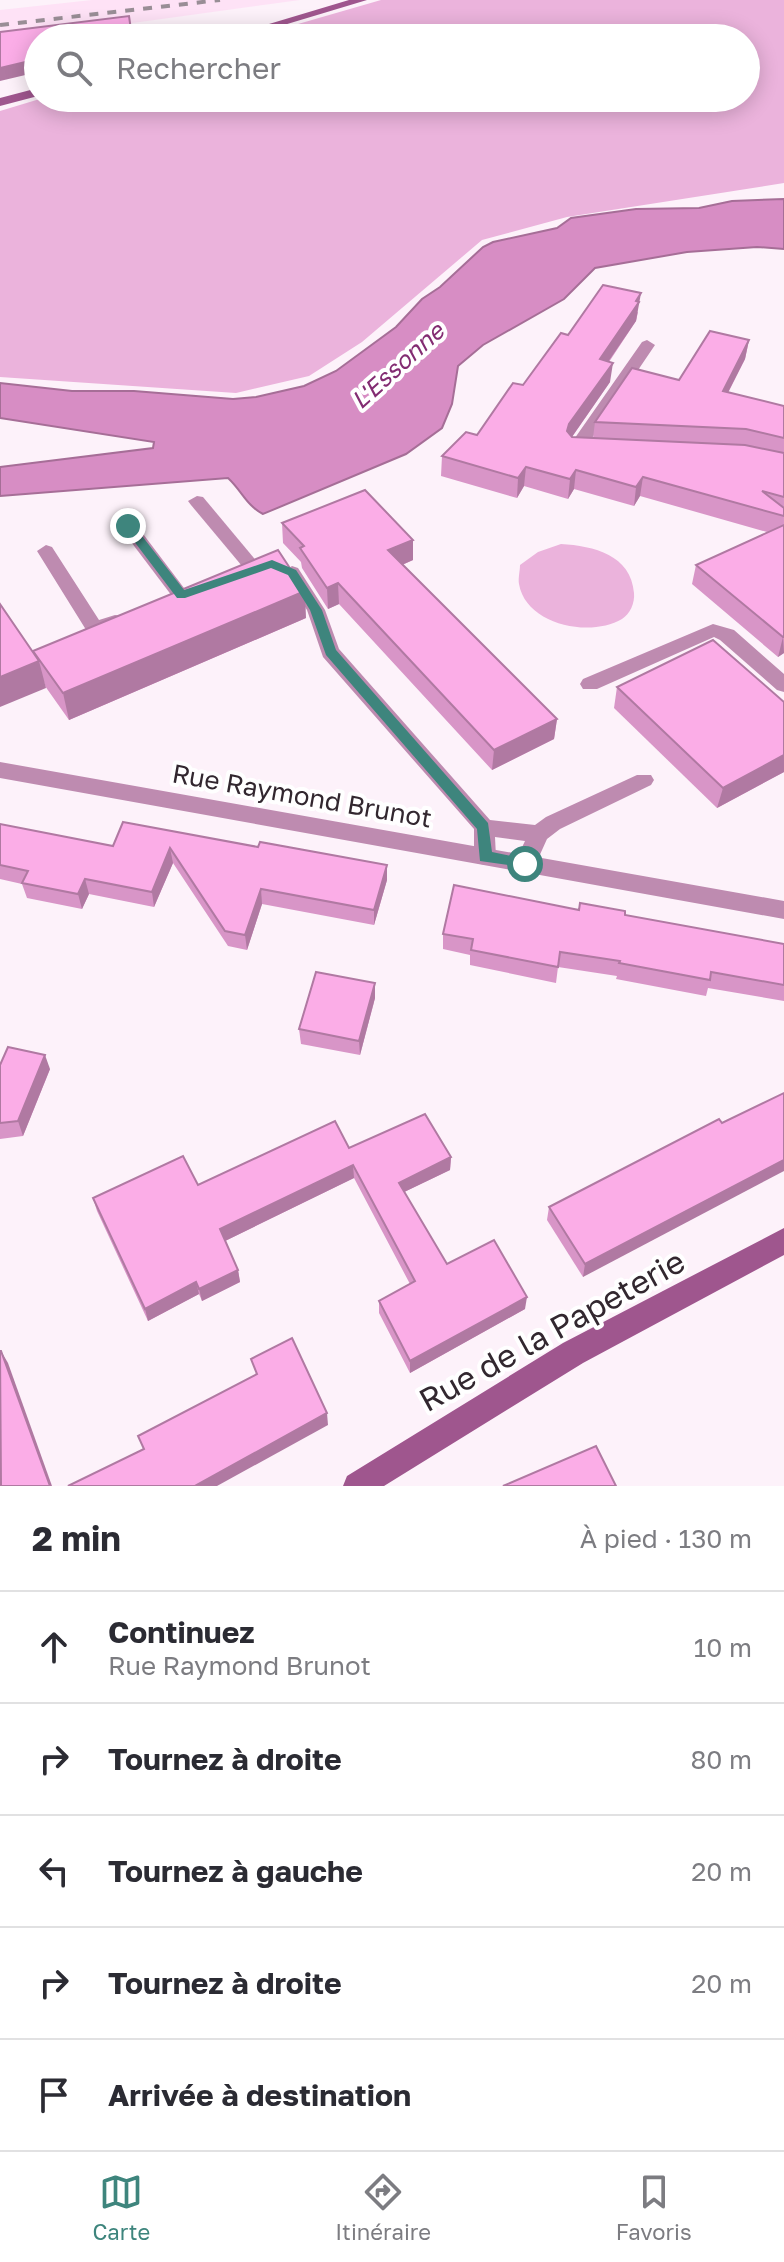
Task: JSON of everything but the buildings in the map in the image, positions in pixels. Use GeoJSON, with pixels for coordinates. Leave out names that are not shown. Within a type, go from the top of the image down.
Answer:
{"type":"FeatureCollection","features":[{"type":"Feature","properties":{"kind":"street"},"geometry":{"type":"LineString","coordinates":[[277,24],[361,0]]}},
{"type":"Feature","properties":{"kind":"street"},"geometry":{"type":"LineString","coordinates":[[0,102],[24,96]]}},
{"type":"Feature","properties":{"kind":"street"},"geometry":{"type":"LineString","coordinates":[[605,450],[576,449],[647,345]]}},
{"type":"Feature","properties":{"kind":"street"},"geometry":{"type":"LineString","coordinates":[[197,501],[246,571],[272,564],[292,572],[316,610],[330,652],[484,827],[485,857]]}},
{"type":"Feature","properties":{"kind":"street"},"geometry":{"type":"LineString","coordinates":[[128,526],[181,596]]}},
{"type":"Feature","properties":{"kind":"street"},"geometry":{"type":"LineString","coordinates":[[46,551],[95,628],[138,612]]}},
{"type":"Feature","properties":{"kind":"street"},"geometry":{"type":"LineString","coordinates":[[590,684],[713,630],[727,635],[784,685]]}},
{"type":"Feature","properties":{"kind":"street","name":"Rue Raymond Brunot"},"geometry":{"type":"LineString","coordinates":[[0,770],[784,910]]}},
{"type":"Feature","properties":{"kind":"street"},"geometry":{"type":"LineString","coordinates":[[525,864],[539,834],[553,823],[644,780]]}},
{"type":"Feature","properties":{"kind":"street"},"geometry":{"type":"LineString","coordinates":[[484,827],[539,834]]}},
{"type":"Feature","properties":{"kind":"street","name":"Rue de la Papeterie"},"geometry":{"type":"LineString","coordinates":[[357,1486],[573,1353],[784,1241]]}},
{"type":"Feature","properties":{"kind":"shaded area"},"geometry":{"type":"Polygon","coordinates":[[[92,0],[300,0],[126,24],[24,24],[24,35],[0,37],[0,10],[92,0]]]}},
{"type":"Feature","properties":{"kind":"shaded area"},"geometry":{"type":"Polygon","coordinates":[[[381,0],[784,0],[784,183],[567,217],[482,240],[362,342],[309,376],[236,393],[0,377],[0,111],[24,104],[24,112],[760,112],[760,24],[298,24],[381,0]]]}},
{"type":"Feature","properties":{"kind":"shaded area"},"geometry":{"type":"Polygon","coordinates":[[[561,544],[598,550],[618,561],[626,570],[634,597],[625,617],[609,625],[593,627],[561,624],[546,618],[524,598],[519,584],[520,565],[538,552],[561,544]]]}},
{"type":"Feature","properties":{"kind":"water","name":"L'Essonne"},"geometry":{"type":"Polygon","coordinates":[[[784,199],[784,249],[757,247],[687,252],[595,268],[564,299],[483,345],[458,366],[452,404],[442,428],[406,454],[263,514],[228,478],[0,496],[0,467],[153,448],[154,442],[0,418],[0,383],[72,391],[134,391],[233,399],[304,386],[336,371],[396,327],[422,299],[493,242],[557,228],[571,218],[636,209],[699,208],[732,201],[784,199]]]}},
{"type":"Feature","properties":{"kind":"railway"},"geometry":{"type":"LineString","coordinates":[[0,25],[220,0]]}},
{"type":"Feature","properties":{"kind":"route"},"geometry":{"type":"LineString","coordinates":[[128,526],[181,596],[253,568],[272,564],[292,572],[316,610],[330,652],[484,827],[485,857],[525,864]]}}]}
